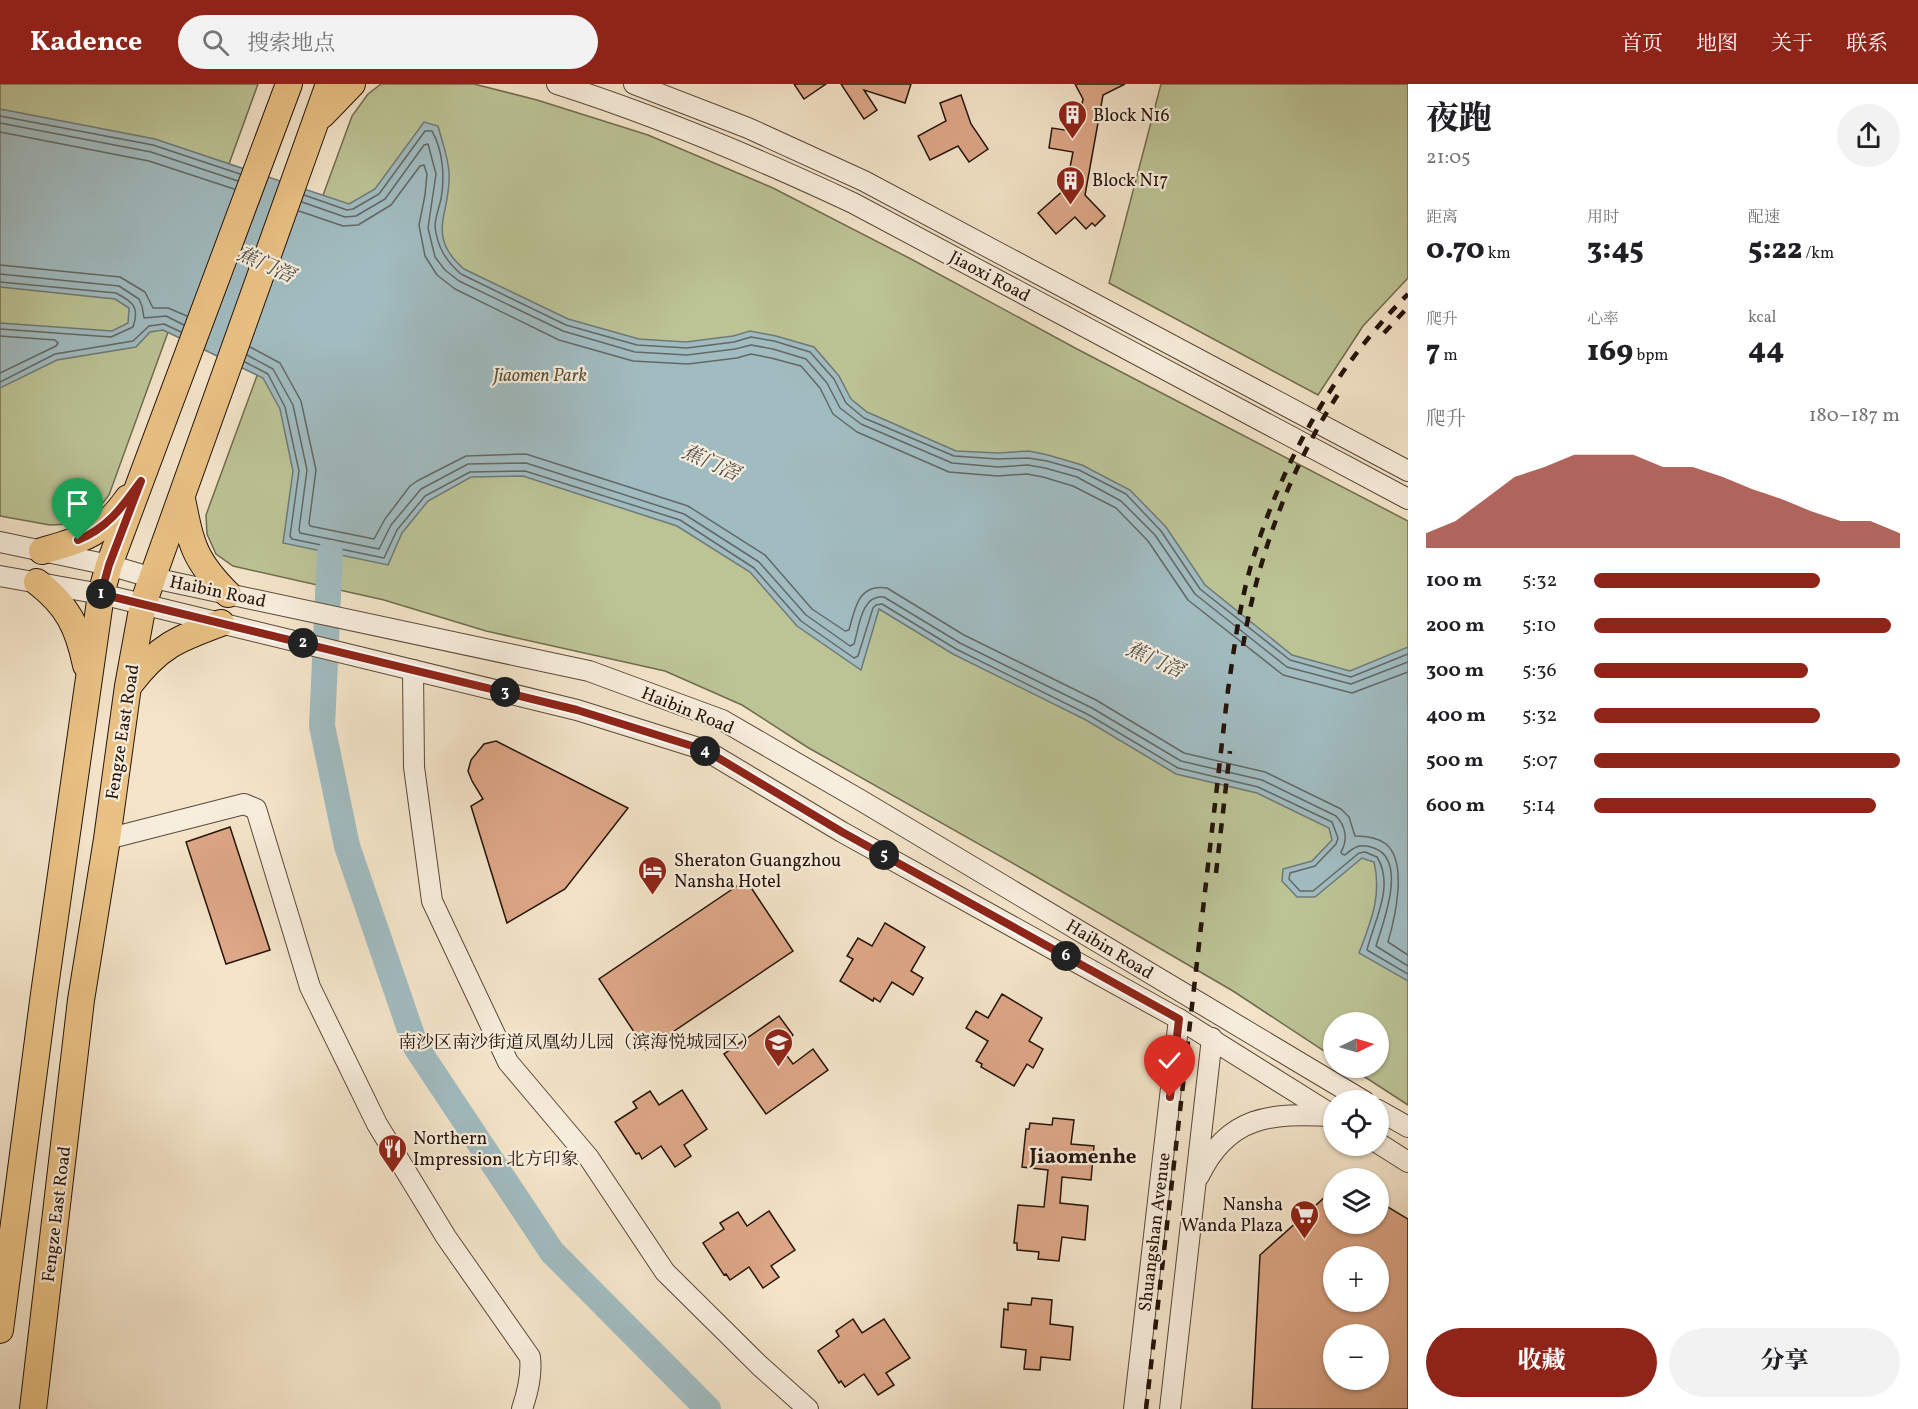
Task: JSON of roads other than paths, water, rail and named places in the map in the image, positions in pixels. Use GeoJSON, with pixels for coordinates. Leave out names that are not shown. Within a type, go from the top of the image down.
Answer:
{"type":"FeatureCollection","features":[{"type":"Feature","properties":{"kind":"main road","name":"Fengze East Road"},"geometry":{"type":"LineString","coordinates":[[33,1409],[81,1000],[107,839],[128,686],[143,604],[329,84]]}},
{"type":"Feature","properties":{"kind":"main road"},"geometry":{"type":"LineString","coordinates":[[315,122],[352,84]]}},
{"type":"Feature","properties":{"kind":"main road"},"geometry":{"type":"LineString","coordinates":[[0,1330],[44,994],[101,594],[109,565],[286,92]]}},
{"type":"Feature","properties":{"kind":"main road"},"geometry":{"type":"LineString","coordinates":[[42,551],[94,534],[118,513],[141,481]]}},
{"type":"Feature","properties":{"kind":"main road"},"geometry":{"type":"LineString","coordinates":[[182,498],[189,535],[198,559],[211,577],[228,594]]}},
{"type":"Feature","properties":{"kind":"main road"},"geometry":{"type":"LineString","coordinates":[[37,582],[55,597],[70,617],[81,640],[88,679]]}},
{"type":"Feature","properties":{"kind":"main road"},"geometry":{"type":"LineString","coordinates":[[128,686],[145,665],[165,647],[221,623]]}},
{"type":"Feature","properties":{"kind":"street","name":"Jiaoxi Road"},"geometry":{"type":"LineString","coordinates":[[557,84],[699,135],[853,203],[1408,500]]}},
{"type":"Feature","properties":{"kind":"street","name":"Jiaoxi Road"},"geometry":{"type":"LineString","coordinates":[[634,84],[748,128],[864,181],[1408,471]]}},
{"type":"Feature","properties":{"kind":"street","name":"Haibin Road"},"geometry":{"type":"LineString","coordinates":[[0,542],[109,565],[153,578],[589,672],[722,720],[1346,1090]]}},
{"type":"Feature","properties":{"kind":"street","name":"Haibin Road"},"geometry":{"type":"LineString","coordinates":[[0,576],[101,594],[577,710],[705,750],[842,832],[1212,1038],[1323,1109]]}},
{"type":"Feature","properties":{"kind":"street"},"geometry":{"type":"LineString","coordinates":[[413,670],[414,767],[432,901],[508,1062],[589,1158],[665,1272],[759,1365],[808,1409]]}},
{"type":"Feature","properties":{"kind":"street"},"geometry":{"type":"LineString","coordinates":[[107,839],[244,804],[256,809],[310,987],[371,1113],[446,1237],[530,1357],[531,1371],[522,1409]]}},
{"type":"Feature","properties":{"kind":"street","name":"Shuangshan Avenue"},"geometry":{"type":"LineString","coordinates":[[1134,1409],[1179,1019]]}},
{"type":"Feature","properties":{"kind":"street","name":"Shuangshan Avenue"},"geometry":{"type":"LineString","coordinates":[[1170,1409],[1212,1038]]}},
{"type":"Feature","properties":{"kind":"street"},"geometry":{"type":"LineString","coordinates":[[1195,1184],[1216,1148],[1232,1132],[1250,1122],[1271,1116],[1323,1115]]}},
{"type":"Feature","properties":{"kind":"street"},"geometry":{"type":"LineString","coordinates":[[1389,1116],[1408,1127]]}},
{"type":"Feature","properties":{"kind":"street"},"geometry":{"type":"LineString","coordinates":[[1389,1150],[1408,1161]]}},
{"type":"Feature","properties":{"kind":"water","name":"蕉门滘"},"geometry":{"type":"Polygon","coordinates":[[[0,109],[155,139],[349,204],[375,189],[424,122],[438,126],[449,172],[442,234],[452,257],[464,269],[568,319],[639,339],[686,342],[733,336],[750,331],[814,347],[839,376],[851,399],[867,412],[956,451],[998,453],[1029,451],[1048,455],[1082,465],[1130,490],[1166,527],[1205,585],[1292,655],[1350,671],[1408,647],[1408,981],[1359,953],[1376,897],[1374,862],[1362,858],[1315,897],[1297,897],[1282,881],[1283,869],[1312,861],[1332,840],[1329,828],[1257,793],[1176,774],[1086,720],[953,654],[879,609],[861,670],[797,626],[750,572],[677,526],[523,476],[471,477],[428,501],[402,533],[388,565],[283,543],[293,471],[280,409],[263,378],[163,330],[150,332],[136,347],[57,360],[0,388],[0,323],[112,331],[128,323],[129,308],[115,299],[0,287],[0,109]]]}},
{"type":"Feature","properties":{"kind":"waterway"},"geometry":{"type":"LineString","coordinates":[[330,553],[322,726],[347,846],[416,1047],[552,1252],[708,1409]]}},
{"type":"Feature","properties":{"kind":"railway"},"geometry":{"type":"LineString","coordinates":[[1146,1409],[1228,690],[1246,584],[1276,494],[1312,421],[1356,354],[1408,294]]}},
{"type":"Feature","properties":{"kind":"railway"},"geometry":{"type":"LineString","coordinates":[[1384,333],[1408,307]]}},
{"type":"Feature","properties":{"kind":"railway"},"geometry":{"type":"LineString","coordinates":[[1243,646],[1257,580],[1278,515],[1305,452],[1339,393]]}},
{"type":"Feature","properties":{"kind":"railway"},"geometry":{"type":"LineString","coordinates":[[1216,873],[1230,751]]}},
{"type":"Feature","properties":{"kind":"place","name":"Block N16"},"geometry":{"type":"Point","coordinates":[1072,140]}},
{"type":"Feature","properties":{"kind":"place","name":"Block N17"},"geometry":{"type":"Point","coordinates":[1071,206]}},
{"type":"Feature","properties":{"kind":"place","name":"Sheraton Guangzhou Nansha Hotel"},"geometry":{"type":"Point","coordinates":[653,896]}},
{"type":"Feature","properties":{"kind":"place","name":"南沙区南沙街道凤凰幼儿园（滨海悦城园区）"},"geometry":{"type":"Point","coordinates":[779,1068]}},
{"type":"Feature","properties":{"kind":"place","name":"Northern Impression 北方印象"},"geometry":{"type":"Point","coordinates":[392,1174]}},
{"type":"Feature","properties":{"kind":"place","name":"Nansha Wanda Plaza"},"geometry":{"type":"Point","coordinates":[1304,1240]}},
{"type":"Feature","properties":{"kind":"district","name":"Jiaomenhe"},"geometry":{"type":"Point","coordinates":[1083,1156]}},
{"type":"Feature","properties":{"kind":"park label","name":"Jiaomen Park"},"geometry":{"type":"Point","coordinates":[540,375]}}]}
